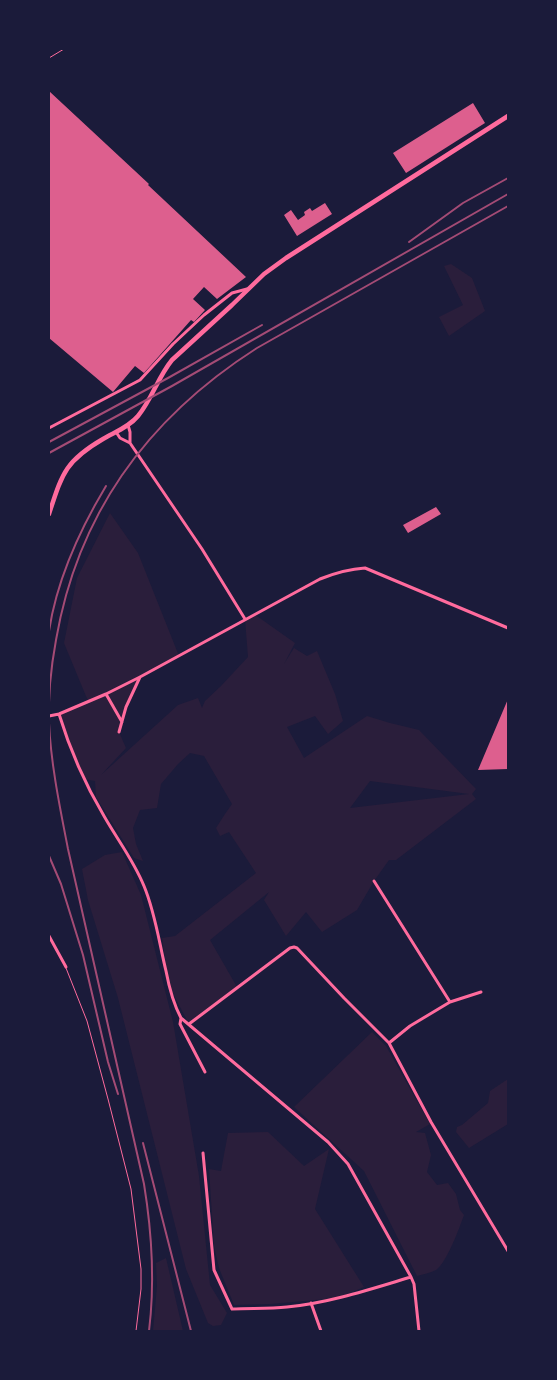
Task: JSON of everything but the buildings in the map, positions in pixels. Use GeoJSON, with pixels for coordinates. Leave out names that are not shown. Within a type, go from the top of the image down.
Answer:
{"type":"FeatureCollection","features":[{"type":"Feature","properties":{"kind":"main road"},"geometry":{"type":"LineString","coordinates":[[49,513],[58,484],[73,460],[85,450],[128,425],[138,415],[164,370],[172,360],[264,274],[508,116]]}},
{"type":"Feature","properties":{"kind":"street"},"geometry":{"type":"LineString","coordinates":[[49,428],[140,380],[173,344],[204,315],[232,293],[248,289]]}},
{"type":"Feature","properties":{"kind":"street"},"geometry":{"type":"LineString","coordinates":[[128,425],[130,442],[202,549],[245,619]]}},
{"type":"Feature","properties":{"kind":"street"},"geometry":{"type":"LineString","coordinates":[[116,432],[120,438],[130,442]]}},
{"type":"Feature","properties":{"kind":"street"},"geometry":{"type":"LineString","coordinates":[[49,716],[59,714],[106,694],[320,579],[351,569],[365,568],[508,628]]}},
{"type":"Feature","properties":{"kind":"street"},"geometry":{"type":"LineString","coordinates":[[119,732],[126,707],[140,677]]}},
{"type":"Feature","properties":{"kind":"street"},"geometry":{"type":"LineString","coordinates":[[106,694],[122,722]]}},
{"type":"Feature","properties":{"kind":"street"},"geometry":{"type":"LineString","coordinates":[[59,714],[82,777],[144,885],[170,990],[181,1018],[339,1152],[348,1164],[412,1277],[419,1331]]}},
{"type":"Feature","properties":{"kind":"street"},"geometry":{"type":"LineString","coordinates":[[374,881],[450,1002]]}},
{"type":"Feature","properties":{"kind":"street"},"geometry":{"type":"LineString","coordinates":[[49,936],[66,967]]}},
{"type":"Feature","properties":{"kind":"street"},"geometry":{"type":"LineString","coordinates":[[188,1024],[290,948],[294,946],[298,948],[389,1043],[431,1122],[508,1251]]}},
{"type":"Feature","properties":{"kind":"street"},"geometry":{"type":"LineString","coordinates":[[389,1043],[410,1026],[450,1002],[480,992]]}},
{"type":"Feature","properties":{"kind":"street"},"geometry":{"type":"LineString","coordinates":[[181,1018],[180,1024],[205,1072]]}},
{"type":"Feature","properties":{"kind":"street"},"geometry":{"type":"LineString","coordinates":[[203,1152],[214,1270],[232,1309],[287,1307],[311,1303],[360,1292],[412,1277]]}},
{"type":"Feature","properties":{"kind":"street"},"geometry":{"type":"LineString","coordinates":[[311,1303],[321,1331]]}},
{"type":"Feature","properties":{"kind":"lane"},"geometry":{"type":"LineString","coordinates":[[66,967],[87,1021],[131,1190],[141,1268],[141,1289],[136,1331]]}},
{"type":"Feature","properties":{"kind":"path"},"geometry":{"type":"LineString","coordinates":[[49,58],[64,49]]}},
{"type":"Feature","properties":{"kind":"shaded area"},"geometry":{"type":"Polygon","coordinates":[[[451,264],[472,278],[485,311],[449,336],[439,317],[463,305],[444,266],[451,264]]]}},
{"type":"Feature","properties":{"kind":"shaded area"},"geometry":{"type":"Polygon","coordinates":[[[110,513],[138,553],[179,656],[138,678],[119,732],[126,748],[101,775],[178,705],[198,698],[202,708],[205,701],[248,657],[245,619],[254,614],[295,643],[284,664],[294,648],[307,656],[317,651],[335,694],[343,721],[328,734],[315,716],[287,727],[304,758],[367,716],[419,730],[476,789],[472,794],[476,799],[396,860],[389,860],[357,910],[322,932],[306,912],[286,936],[264,900],[269,892],[210,940],[237,987],[189,1024],[169,986],[162,938],[175,936],[256,873],[229,832],[220,836],[216,828],[232,804],[204,756],[190,753],[161,784],[157,808],[140,810],[133,828],[136,844],[143,861],[134,858],[96,797],[95,781],[84,779],[59,714],[88,701],[64,643],[77,578],[110,513]],[[370,781],[350,808],[469,794],[370,781]]]}},
{"type":"Feature","properties":{"kind":"shaded area"},"geometry":{"type":"Polygon","coordinates":[[[122,852],[141,895],[173,1022],[199,1176],[210,1285],[227,1313],[221,1325],[213,1326],[208,1323],[186,1269],[118,998],[88,900],[82,869],[105,855],[122,852]]]}},
{"type":"Feature","properties":{"kind":"shaded area"},"geometry":{"type":"Polygon","coordinates":[[[372,1032],[386,1046],[430,1124],[416,1132],[425,1133],[431,1155],[427,1172],[437,1185],[448,1183],[456,1194],[460,1210],[464,1215],[452,1245],[440,1266],[434,1271],[417,1276],[364,1171],[294,1107],[372,1032]]]}},
{"type":"Feature","properties":{"kind":"shaded area"},"geometry":{"type":"Polygon","coordinates":[[[508,1079],[508,1124],[469,1148],[456,1132],[457,1127],[488,1103],[490,1091],[508,1079]]]}},
{"type":"Feature","properties":{"kind":"shaded area"},"geometry":{"type":"Polygon","coordinates":[[[268,1132],[304,1166],[329,1149],[315,1209],[364,1287],[338,1298],[234,1305],[219,1268],[214,1246],[209,1169],[221,1171],[228,1133],[268,1132]]]}},
{"type":"Feature","properties":{"kind":"shaded area"},"geometry":{"type":"Polygon","coordinates":[[[166,1258],[183,1331],[153,1331],[157,1286],[156,1263],[166,1258]]]}},
{"type":"Feature","properties":{"kind":"railway"},"geometry":{"type":"LineString","coordinates":[[409,242],[463,203],[508,178]]}},
{"type":"Feature","properties":{"kind":"railway"},"geometry":{"type":"LineString","coordinates":[[49,453],[172,386],[508,194]]}},
{"type":"Feature","properties":{"kind":"railway"},"geometry":{"type":"LineString","coordinates":[[149,1331],[152,1257],[144,1184],[68,849],[52,755],[49,723],[50,681],[56,640],[67,594],[82,550],[101,510],[124,472],[152,437],[183,405],[218,375],[257,348],[508,206]]}},
{"type":"Feature","properties":{"kind":"railway"},"geometry":{"type":"LineString","coordinates":[[49,442],[262,325]]}},
{"type":"Feature","properties":{"kind":"railway"},"geometry":{"type":"LineString","coordinates":[[49,631],[57,593],[70,556],[106,486]]}},
{"type":"Feature","properties":{"kind":"railway"},"geometry":{"type":"LineString","coordinates":[[49,856],[61,884],[83,955],[108,1062],[118,1094]]}},
{"type":"Feature","properties":{"kind":"railway"},"geometry":{"type":"LineString","coordinates":[[143,1143],[191,1331]]}}]}
